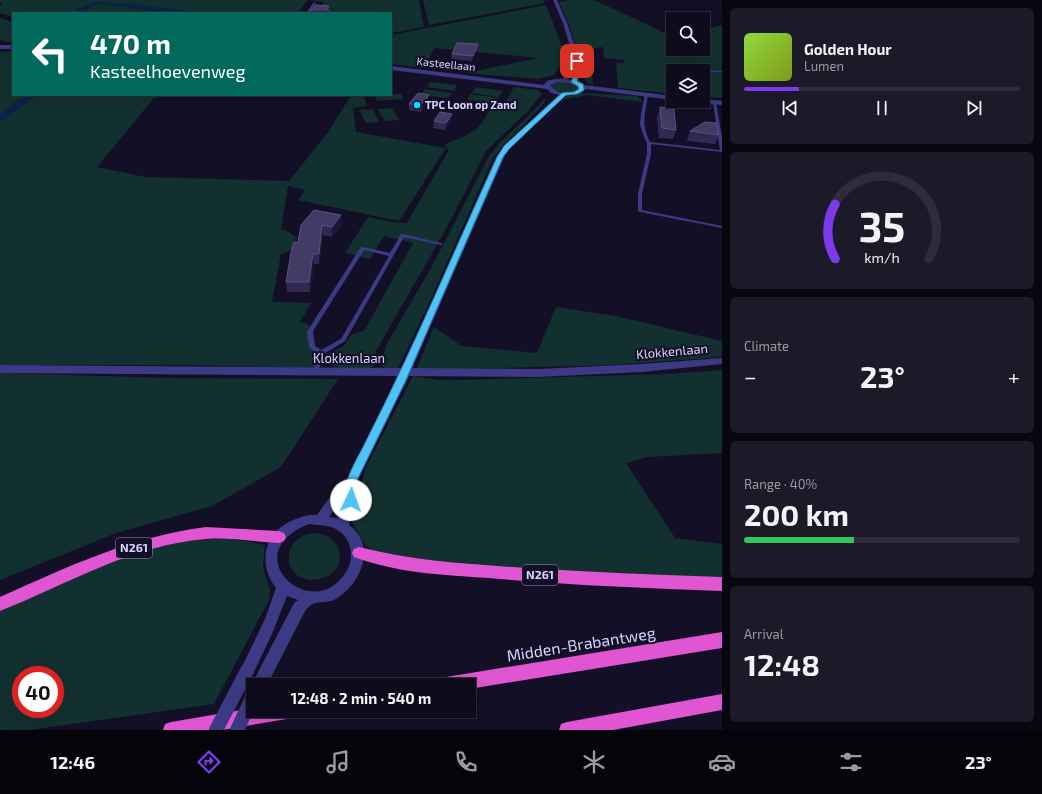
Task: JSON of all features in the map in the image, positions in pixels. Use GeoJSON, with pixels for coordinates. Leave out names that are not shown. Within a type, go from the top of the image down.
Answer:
{"type":"FeatureCollection","features":[{"type":"Feature","properties":{"kind":"highway","name":"N261"},"geometry":{"type":"LineString","coordinates":[[0,604],[72,572],[137,547],[182,536],[227,533],[279,537]]}},
{"type":"Feature","properties":{"kind":"highway","name":"N261"},"geometry":{"type":"LineString","coordinates":[[359,553],[376,558],[425,567],[607,581],[722,584]]}},
{"type":"Feature","properties":{"kind":"highway","name":"Midden-Brabantweg"},"geometry":{"type":"LineString","coordinates":[[476,680],[722,640]]}},
{"type":"Feature","properties":{"kind":"highway"},"geometry":{"type":"LineString","coordinates":[[567,730],[722,702]]}},
{"type":"Feature","properties":{"kind":"highway"},"geometry":{"type":"LineString","coordinates":[[171,730],[246,718]]}},
{"type":"Feature","properties":{"kind":"street"},"geometry":{"type":"LineString","coordinates":[[555,0],[565,23],[575,54],[578,68],[574,82]]}},
{"type":"Feature","properties":{"kind":"street"},"geometry":{"type":"LineString","coordinates":[[0,47],[12,47]]}},
{"type":"Feature","properties":{"kind":"street"},"geometry":{"type":"LineString","coordinates":[[565,80],[572,67],[575,54]]}},
{"type":"Feature","properties":{"kind":"street","name":"Kasteellaan"},"geometry":{"type":"LineString","coordinates":[[392,68],[548,85]]}},
{"type":"Feature","properties":{"kind":"street"},"geometry":{"type":"LineString","coordinates":[[582,88],[575,93],[564,94],[554,92],[548,85],[553,81],[565,80],[574,82],[582,88],[666,97]]}},
{"type":"Feature","properties":{"kind":"street"},"geometry":{"type":"LineString","coordinates":[[542,113],[554,92]]}},
{"type":"Feature","properties":{"kind":"street"},"geometry":{"type":"LineString","coordinates":[[321,519],[337,496],[352,480],[401,382],[500,157],[506,147],[564,94]]}},
{"type":"Feature","properties":{"kind":"street"},"geometry":{"type":"LineString","coordinates":[[710,102],[722,103]]}},
{"type":"Feature","properties":{"kind":"street","name":"Klokkenlaan"},"geometry":{"type":"LineString","coordinates":[[0,369],[538,373],[642,368],[722,361]]}},
{"type":"Feature","properties":{"kind":"street"},"geometry":{"type":"LineString","coordinates":[[342,526],[351,500],[352,480]]}},
{"type":"Feature","properties":{"kind":"street"},"geometry":{"type":"LineString","coordinates":[[309,519],[321,519],[342,526],[351,533],[359,553],[358,565],[354,576],[346,585],[335,593],[322,597],[309,598],[295,595],[282,587],[274,576],[271,562],[272,549],[279,537],[287,528],[309,519]]}},
{"type":"Feature","properties":{"kind":"street"},"geometry":{"type":"LineString","coordinates":[[216,730],[260,645],[278,603],[282,587]]}},
{"type":"Feature","properties":{"kind":"street"},"geometry":{"type":"LineString","coordinates":[[262,678],[299,608],[309,598]]}},
{"type":"Feature","properties":{"kind":"street"},"geometry":{"type":"LineString","coordinates":[[237,730],[246,711]]}},
{"type":"Feature","properties":{"kind":"lane"},"geometry":{"type":"LineString","coordinates":[[308,12],[315,3]]}},
{"type":"Feature","properties":{"kind":"lane"},"geometry":{"type":"LineString","coordinates":[[710,71],[722,72]]}},
{"type":"Feature","properties":{"kind":"lane"},"geometry":{"type":"LineString","coordinates":[[646,95],[642,124],[643,134],[649,143],[649,154],[640,194],[640,211],[722,227]]}},
{"type":"Feature","properties":{"kind":"lane"},"geometry":{"type":"LineString","coordinates":[[649,143],[722,151],[715,103]]}},
{"type":"Feature","properties":{"kind":"lane"},"geometry":{"type":"LineString","coordinates":[[314,372],[321,352],[343,340],[403,235],[441,244]]}},
{"type":"Feature","properties":{"kind":"lane"},"geometry":{"type":"LineString","coordinates":[[321,352],[312,347],[310,331],[363,248],[392,255]]}},
{"type":"Feature","properties":{"kind":"green space"},"geometry":{"type":"Polygon","coordinates":[[[0,0],[308,0],[299,12],[187,12],[146,6],[95,2],[77,10],[78,12],[12,12],[12,17],[0,13],[0,6],[3,3],[0,3],[0,0]]]}},
{"type":"Feature","properties":{"kind":"green space"},"geometry":{"type":"Polygon","coordinates":[[[308,0],[419,0],[424,27],[392,33],[392,12],[318,11],[324,2],[308,0]]]}},
{"type":"Feature","properties":{"kind":"green space"},"geometry":{"type":"Polygon","coordinates":[[[423,0],[543,0],[545,3],[429,25],[423,0]]]}},
{"type":"Feature","properties":{"kind":"green space"},"geometry":{"type":"Polygon","coordinates":[[[569,0],[594,0],[666,33],[666,56],[710,56],[710,28],[722,25],[722,71],[710,70],[710,64],[666,64],[666,93],[618,88],[616,63],[624,63],[624,60],[604,58],[603,47],[590,49],[593,85],[586,82],[583,76],[579,75],[580,67],[577,48],[559,2],[569,0]]]}},
{"type":"Feature","properties":{"kind":"green space"},"geometry":{"type":"Polygon","coordinates":[[[101,4],[164,12],[84,11],[93,5],[101,4]]]}},
{"type":"Feature","properties":{"kind":"green space"},"geometry":{"type":"Polygon","coordinates":[[[546,5],[566,56],[565,60],[554,75],[538,79],[465,73],[539,58],[434,48],[424,68],[392,64],[392,35],[546,5]]]}},
{"type":"Feature","properties":{"kind":"green space"},"geometry":{"type":"Polygon","coordinates":[[[0,18],[12,22],[12,43],[0,40],[0,18]]]}},
{"type":"Feature","properties":{"kind":"green space"},"geometry":{"type":"Polygon","coordinates":[[[12,51],[12,96],[25,96],[0,114],[0,52],[12,51]]]}},
{"type":"Feature","properties":{"kind":"green space"},"geometry":{"type":"Polygon","coordinates":[[[710,71],[722,74],[722,98],[710,97],[710,71]]]}},
{"type":"Feature","properties":{"kind":"green space"},"geometry":{"type":"Polygon","coordinates":[[[556,81],[569,81],[580,87],[579,90],[569,93],[554,90],[550,85],[556,81]]]}},
{"type":"Feature","properties":{"kind":"green space"},"geometry":{"type":"Polygon","coordinates":[[[430,82],[457,85],[454,91],[427,87],[430,82]]]}},
{"type":"Feature","properties":{"kind":"green space"},"geometry":{"type":"Polygon","coordinates":[[[475,87],[503,91],[499,97],[472,93],[475,87]]]}},
{"type":"Feature","properties":{"kind":"green space"},"geometry":{"type":"Polygon","coordinates":[[[514,87],[537,90],[542,94],[527,112],[486,151],[446,229],[376,351],[374,365],[356,371],[343,369],[324,363],[327,354],[343,347],[352,334],[364,331],[413,243],[384,236],[370,259],[345,253],[368,217],[391,222],[407,223],[449,150],[444,145],[467,135],[478,127],[483,122],[491,105],[503,107],[514,87]]]}},
{"type":"Feature","properties":{"kind":"green space"},"geometry":{"type":"Polygon","coordinates":[[[425,89],[452,93],[448,98],[421,95],[425,89]]]}},
{"type":"Feature","properties":{"kind":"green space"},"geometry":{"type":"Polygon","coordinates":[[[587,93],[636,96],[641,99],[642,102],[587,95],[562,100],[567,96],[587,93]]]}},
{"type":"Feature","properties":{"kind":"green space"},"geometry":{"type":"Polygon","coordinates":[[[392,94],[401,94],[404,99],[377,101],[374,96],[392,96],[392,94]]]}},
{"type":"Feature","properties":{"kind":"green space"},"geometry":{"type":"Polygon","coordinates":[[[470,94],[499,98],[496,104],[467,100],[470,94]]]}},
{"type":"Feature","properties":{"kind":"green space"},"geometry":{"type":"Polygon","coordinates":[[[35,96],[171,96],[154,98],[97,167],[145,177],[289,181],[329,131],[350,96],[364,96],[367,106],[353,108],[356,132],[446,148],[399,221],[298,200],[305,190],[288,186],[281,229],[289,232],[298,239],[294,240],[293,250],[281,254],[272,302],[311,303],[300,322],[309,324],[314,354],[317,359],[313,368],[186,365],[0,365],[0,122],[35,96]]]}},
{"type":"Feature","properties":{"kind":"green space"},"geometry":{"type":"Polygon","coordinates":[[[544,99],[547,99],[492,160],[430,301],[397,370],[388,370],[382,366],[382,358],[388,342],[431,268],[487,160],[499,143],[544,99]]]}},
{"type":"Feature","properties":{"kind":"green space"},"geometry":{"type":"Polygon","coordinates":[[[392,108],[399,120],[385,121],[378,109],[392,108]]]}},
{"type":"Feature","properties":{"kind":"green space"},"geometry":{"type":"Polygon","coordinates":[[[373,109],[379,122],[366,123],[359,110],[373,109]]]}},
{"type":"Feature","properties":{"kind":"green space"},"geometry":{"type":"Polygon","coordinates":[[[556,307],[616,316],[722,341],[722,357],[614,365],[416,370],[434,327],[462,346],[537,353],[556,307]]]}},
{"type":"Feature","properties":{"kind":"green space"},"geometry":{"type":"Polygon","coordinates":[[[722,370],[722,453],[648,457],[626,463],[675,538],[722,544],[722,578],[677,580],[425,562],[374,552],[365,545],[351,520],[366,467],[413,376],[439,380],[456,380],[668,374],[722,370]]]}},
{"type":"Feature","properties":{"kind":"green space"},"geometry":{"type":"Polygon","coordinates":[[[0,373],[169,378],[338,379],[281,467],[212,506],[116,533],[0,580],[0,373]]]}},
{"type":"Feature","properties":{"kind":"green space"},"geometry":{"type":"Polygon","coordinates":[[[311,533],[322,534],[331,539],[337,546],[340,553],[339,562],[336,569],[329,575],[319,579],[307,579],[298,576],[292,570],[289,562],[289,553],[293,545],[300,538],[311,533]]]}},
{"type":"Feature","properties":{"kind":"green space"},"geometry":{"type":"Polygon","coordinates":[[[228,538],[265,545],[263,567],[270,590],[269,600],[214,704],[29,730],[0,730],[0,609],[117,558],[177,541],[228,538]]]}},
{"type":"Feature","properties":{"kind":"water"},"geometry":{"type":"Polygon","coordinates":[[[95,2],[131,4],[196,12],[164,12],[101,4],[93,5],[84,10],[90,12],[77,12],[79,9],[95,2]]]}},
{"type":"Feature","properties":{"kind":"water"},"geometry":{"type":"Polygon","coordinates":[[[25,96],[35,96],[0,122],[0,114],[25,96]]]}},
{"type":"Feature","properties":{"kind":"building"},"geometry":{"type":"Polygon","coordinates":[[[316,5],[329,6],[327,9],[331,12],[309,12],[316,5]]]}},
{"type":"Feature","properties":{"kind":"building"},"geometry":{"type":"Polygon","coordinates":[[[457,43],[478,44],[473,56],[452,54],[457,43]]]}},
{"type":"Feature","properties":{"kind":"building"},"geometry":{"type":"Polygon","coordinates":[[[418,93],[429,95],[421,105],[409,104],[418,93]]]}},
{"type":"Feature","properties":{"kind":"building"},"geometry":{"type":"Polygon","coordinates":[[[660,107],[674,109],[676,130],[662,128],[660,107]]]}},
{"type":"Feature","properties":{"kind":"building"},"geometry":{"type":"Polygon","coordinates":[[[440,112],[452,114],[446,123],[434,121],[440,112]]]}},
{"type":"Feature","properties":{"kind":"building"},"geometry":{"type":"Polygon","coordinates":[[[705,122],[716,123],[719,135],[690,131],[705,122]]]}},
{"type":"Feature","properties":{"kind":"building"},"geometry":{"type":"Polygon","coordinates":[[[314,210],[341,215],[332,227],[322,225],[319,254],[313,254],[309,282],[286,282],[294,242],[298,242],[301,225],[314,210]]]}},
{"type":"Feature","properties":{"kind":"place","name":"TPC Loon op Zand"},"geometry":{"type":"Point","coordinates":[417,105]}},
{"type":"Feature","properties":{"kind":"route"},"geometry":{"type":"LineString","coordinates":[[351,500],[352,480],[401,382],[500,157],[506,147],[564,94],[572,94],[582,90],[582,87],[574,82],[577,75],[577,61]]}}]}
